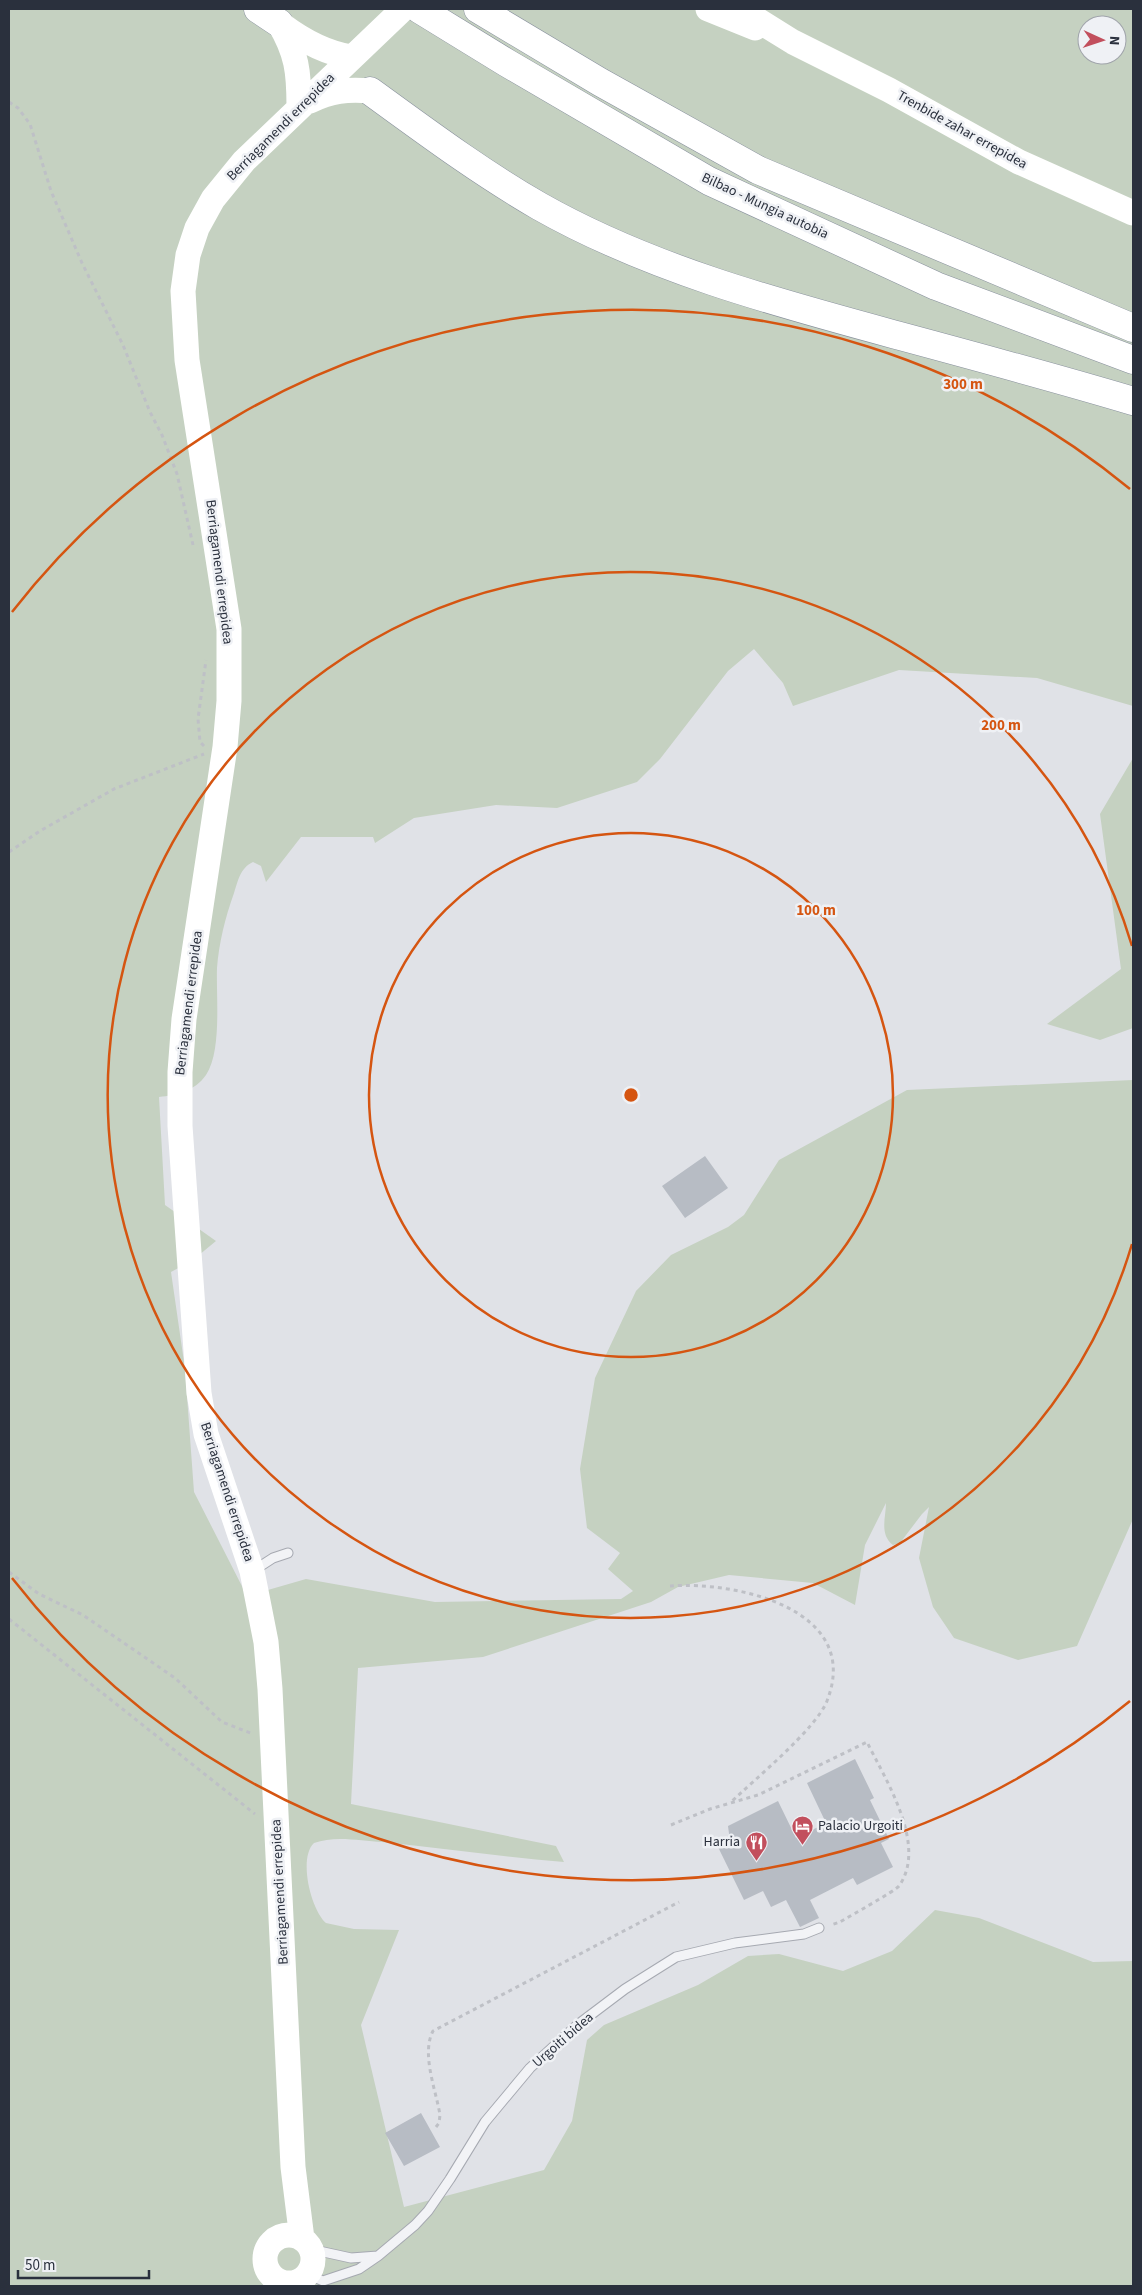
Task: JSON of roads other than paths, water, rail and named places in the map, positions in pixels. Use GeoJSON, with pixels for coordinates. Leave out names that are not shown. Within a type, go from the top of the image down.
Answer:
{"type":"FeatureCollection","features":[{"type":"Feature","properties":{"kind":"highway","name":"Bilbao - Mungia autobia"},"geometry":{"type":"LineString","coordinates":[[419,9],[507,63],[709,181],[936,286],[1133,360]]}},
{"type":"Feature","properties":{"kind":"highway"},"geometry":{"type":"LineString","coordinates":[[478,9],[600,82],[758,170],[1133,328]]}},
{"type":"Feature","properties":{"kind":"highway"},"geometry":{"type":"LineString","coordinates":[[370,91],[455,152],[540,206],[622,246],[706,278],[812,312],[1022,368],[1133,401]]}},
{"type":"Feature","properties":{"kind":"street","name":"Berriagamendi errepidea"},"geometry":{"type":"LineString","coordinates":[[292,2167],[266,1642],[252,1571],[206,1434],[199,1393],[180,1126],[180,1072],[184,1018],[225,747],[229,701],[229,629],[187,360],[183,291],[188,255],[197,228],[213,199],[244,161],[403,9]]}},
{"type":"Feature","properties":{"kind":"street","name":"Trenbide zahar errepidea"},"geometry":{"type":"LineString","coordinates":[[708,9],[793,42]]}},
{"type":"Feature","properties":{"kind":"street","name":"Trenbide zahar errepidea"},"geometry":{"type":"LineString","coordinates":[[740,9],[793,42],[889,90],[1019,162],[1133,213]]}},
{"type":"Feature","properties":{"kind":"street"},"geometry":{"type":"LineString","coordinates":[[268,16],[298,36],[336,55],[354,54],[370,91],[339,90],[325,93],[299,107],[298,62],[292,44],[268,16]]}},
{"type":"Feature","properties":{"kind":"street"},"geometry":{"type":"LineString","coordinates":[[275,2240],[292,2167]]}},
{"type":"Feature","properties":{"kind":"street"},"geometry":{"type":"LineString","coordinates":[[292,2167],[306,2244],[312,2262],[299,2281],[282,2282],[271,2280],[265,2260],[269,2245],[275,2240],[288,2235],[306,2244]]}},
{"type":"Feature","properties":{"kind":"lane"},"geometry":{"type":"LineString","coordinates":[[252,1571],[273,1558],[288,1552]]}},
{"type":"Feature","properties":{"kind":"lane","name":"Urgoiti bidea"},"geometry":{"type":"LineString","coordinates":[[299,2281],[323,2281],[359,2269],[378,2256],[415,2225],[428,2211],[486,2122],[530,2068],[576,2026],[624,1989],[676,1958],[736,1943],[804,1934],[819,1928]]}},
{"type":"Feature","properties":{"kind":"lane"},"geometry":{"type":"LineString","coordinates":[[306,2244],[351,2258],[378,2256]]}},
{"type":"Feature","properties":{"kind":"place","name":"Palacio Urgoiti"},"geometry":{"type":"Point","coordinates":[802,1845]}},
{"type":"Feature","properties":{"kind":"place","name":"Harria"},"geometry":{"type":"Point","coordinates":[756,1861]}}]}
